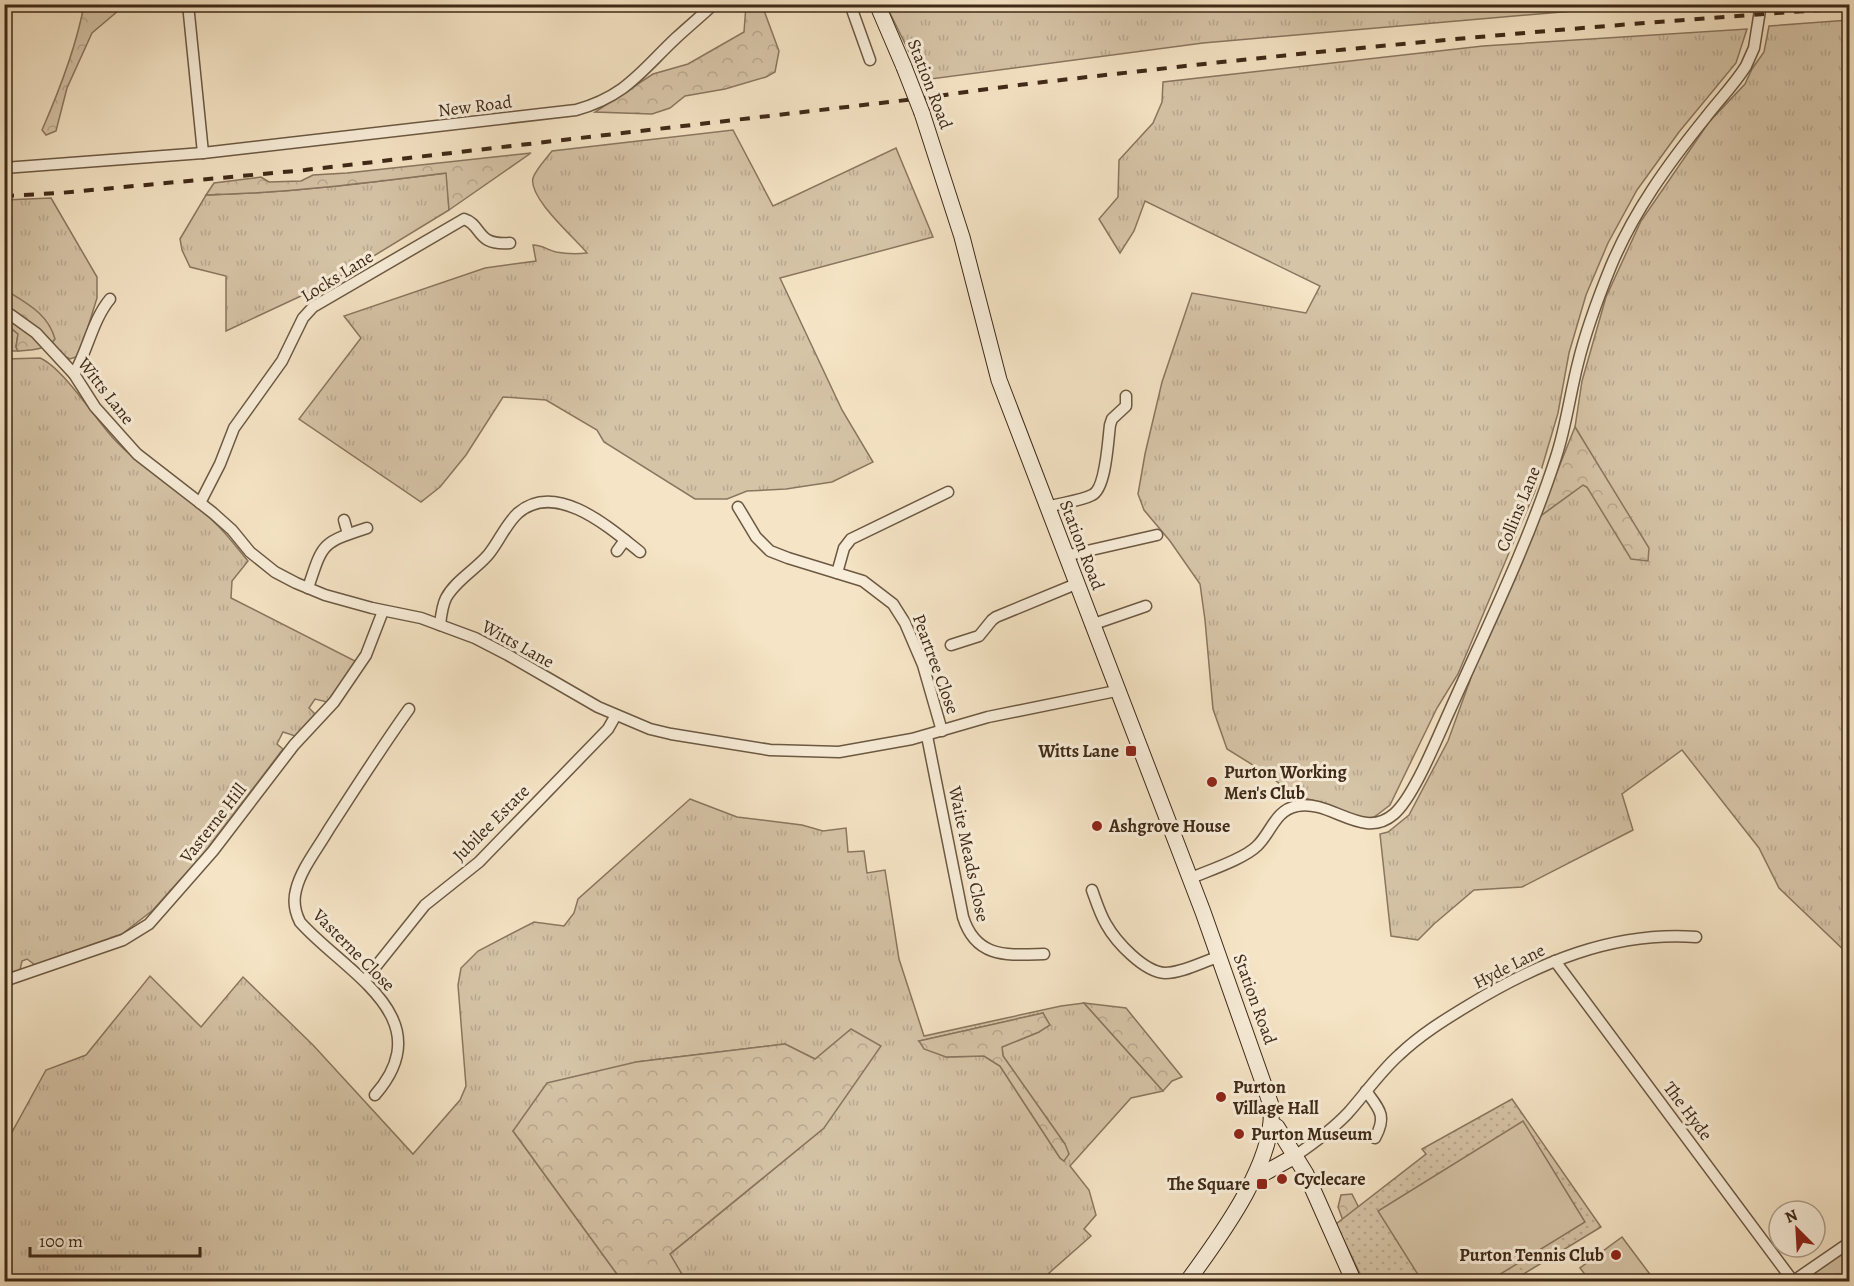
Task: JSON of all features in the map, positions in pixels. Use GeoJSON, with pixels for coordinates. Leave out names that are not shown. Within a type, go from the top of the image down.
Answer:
{"type":"FeatureCollection","features":[{"type":"Feature","properties":{"kind":"street"},"geometry":{"type":"LineString","coordinates":[[188,4],[203,153]]}},
{"type":"Feature","properties":{"kind":"street","name":"New Road"},"geometry":{"type":"LineString","coordinates":[[4,168],[203,153],[576,110],[612,97],[640,75],[714,4]]}},
{"type":"Feature","properties":{"kind":"street"},"geometry":{"type":"LineString","coordinates":[[850,4],[870,60]]}},
{"type":"Feature","properties":{"kind":"street","name":"Station Road"},"geometry":{"type":"LineString","coordinates":[[878,4],[922,114],[962,237],[993,363],[1218,957],[1268,1094],[1272,1124]]}},
{"type":"Feature","properties":{"kind":"street","name":"Collins Lane"},"geometry":{"type":"LineString","coordinates":[[1189,879],[1256,848],[1280,815],[1291,807],[1304,805],[1318,808],[1354,821],[1370,824],[1388,818],[1404,802],[1430,753],[1482,638],[1545,488],[1564,431],[1581,351],[1626,232],[1658,180],[1746,66],[1754,48],[1761,4]]}},
{"type":"Feature","properties":{"kind":"street","name":"Locks Lane"},"geometry":{"type":"LineString","coordinates":[[200,503],[220,464],[234,428],[282,361],[303,318],[313,307],[464,219],[490,241],[499,244],[510,243]]}},
{"type":"Feature","properties":{"kind":"street"},"geometry":{"type":"LineString","coordinates":[[74,374],[85,354],[101,309],[110,299]]}},
{"type":"Feature","properties":{"kind":"street","name":"Witts Lane"},"geometry":{"type":"LineString","coordinates":[[4,310],[36,333],[74,374],[94,407],[128,444],[149,464],[232,530],[250,552],[266,566],[308,588],[383,611],[404,614],[440,625],[498,649],[562,687],[616,715],[671,734],[785,751],[850,750],[927,736],[988,717],[1116,691]]}},
{"type":"Feature","properties":{"kind":"street"},"geometry":{"type":"LineString","coordinates":[[1047,507],[1091,496],[1099,489],[1110,425],[1112,419],[1126,406],[1126,396]]}},
{"type":"Feature","properties":{"kind":"street"},"geometry":{"type":"LineString","coordinates":[[837,573],[844,548],[851,539],[948,492]]}},
{"type":"Feature","properties":{"kind":"street"},"geometry":{"type":"LineString","coordinates":[[440,625],[447,596],[488,554],[512,519],[530,506],[554,502],[581,510],[640,552]]}},
{"type":"Feature","properties":{"kind":"street","name":"Peartree Close"},"geometry":{"type":"LineString","coordinates":[[738,507],[756,537],[770,551],[863,581],[898,609],[922,665],[942,731]]}},
{"type":"Feature","properties":{"kind":"street"},"geometry":{"type":"LineString","coordinates":[[344,520],[348,534]]}},
{"type":"Feature","properties":{"kind":"street"},"geometry":{"type":"LineString","coordinates":[[308,588],[325,546],[333,540],[367,528]]}},
{"type":"Feature","properties":{"kind":"street"},"geometry":{"type":"LineString","coordinates":[[1065,556],[1157,535]]}},
{"type":"Feature","properties":{"kind":"street"},"geometry":{"type":"LineString","coordinates":[[617,551],[625,540]]}},
{"type":"Feature","properties":{"kind":"street"},"geometry":{"type":"LineString","coordinates":[[951,645],[979,636],[996,617],[1076,584]]}},
{"type":"Feature","properties":{"kind":"street"},"geometry":{"type":"LineString","coordinates":[[1091,625],[1146,606]]}},
{"type":"Feature","properties":{"kind":"street","name":"Vasterne Hill"},"geometry":{"type":"LineString","coordinates":[[4,981],[123,940],[149,924],[213,851],[307,730],[334,702],[366,655],[383,611]]}},
{"type":"Feature","properties":{"kind":"street","name":"Vasterne Close"},"geometry":{"type":"LineString","coordinates":[[375,1095],[388,1079],[397,1050],[396,1034],[389,1011],[382,999],[365,980],[300,922],[294,898],[299,880],[314,853],[409,709]]}},
{"type":"Feature","properties":{"kind":"street","name":"Jubilee Estate"},"geometry":{"type":"LineString","coordinates":[[365,980],[425,905],[479,862],[608,729],[616,715]]}},
{"type":"Feature","properties":{"kind":"street","name":"Waite Meads Close"},"geometry":{"type":"LineString","coordinates":[[927,736],[967,930],[980,945],[995,952],[1017,955],[1044,954]]}},
{"type":"Feature","properties":{"kind":"street"},"geometry":{"type":"LineString","coordinates":[[1092,890],[1103,919],[1113,934],[1133,956],[1151,969],[1170,973],[1218,957]]}},
{"type":"Feature","properties":{"kind":"street","name":"Hyde Lane"},"geometry":{"type":"LineString","coordinates":[[1295,1156],[1328,1133],[1398,1056],[1432,1028],[1516,978],[1554,961],[1624,940],[1679,935],[1696,937]]}},
{"type":"Feature","properties":{"kind":"street","name":"The Hyde"},"geometry":{"type":"LineString","coordinates":[[1554,961],[1793,1281],[1850,1242]]}},
{"type":"Feature","properties":{"kind":"street"},"geometry":{"type":"LineString","coordinates":[[1366,1091],[1381,1114],[1381,1127],[1375,1138]]}},
{"type":"Feature","properties":{"kind":"street"},"geometry":{"type":"LineString","coordinates":[[1188,1281],[1233,1214],[1255,1176],[1272,1124],[1277,1127],[1315,1192],[1354,1281]]}},
{"type":"Feature","properties":{"kind":"street"},"geometry":{"type":"LineString","coordinates":[[1255,1176],[1295,1156]]}},
{"type":"Feature","properties":{"kind":"green space"},"geometry":{"type":"Polygon","coordinates":[[[84,5],[125,5],[92,33],[67,88],[56,131],[46,135],[42,130],[67,68],[84,5]]]}},
{"type":"Feature","properties":{"kind":"green space"},"geometry":{"type":"Polygon","coordinates":[[[746,5],[762,5],[779,51],[775,72],[766,77],[725,89],[685,96],[670,108],[652,114],[595,112],[653,74],[688,64],[744,32],[746,5]]]}},
{"type":"Feature","properties":{"kind":"green space"},"geometry":{"type":"Polygon","coordinates":[[[886,5],[1643,5],[1203,43],[923,80],[886,5]]]}},
{"type":"Feature","properties":{"kind":"green space"},"geometry":{"type":"Polygon","coordinates":[[[1849,20],[1849,955],[1779,888],[1759,848],[1682,750],[1622,794],[1633,830],[1522,887],[1474,890],[1418,940],[1391,936],[1380,834],[1388,832],[1409,815],[1448,741],[1473,672],[1539,517],[1583,485],[1620,504],[1575,427],[1582,381],[1606,297],[1641,221],[1709,122],[1745,84],[1764,52],[1769,26],[1849,20]]]}},
{"type":"Feature","properties":{"kind":"green space"},"geometry":{"type":"Polygon","coordinates":[[[1747,29],[1736,63],[1679,132],[1637,190],[1608,243],[1586,295],[1569,353],[1558,413],[1535,491],[1458,674],[1437,708],[1390,805],[1373,818],[1354,817],[1323,803],[1293,795],[1269,775],[1227,749],[1213,709],[1200,584],[1170,541],[1144,510],[1138,494],[1162,382],[1192,293],[1306,313],[1320,286],[1145,201],[1134,231],[1120,253],[1099,219],[1118,197],[1119,160],[1153,123],[1162,102],[1163,82],[1483,46],[1747,29]]]}},
{"type":"Feature","properties":{"kind":"green space"},"geometry":{"type":"Polygon","coordinates":[[[733,130],[773,206],[896,148],[933,237],[780,278],[842,410],[873,462],[832,482],[786,489],[747,491],[727,499],[695,499],[604,442],[597,430],[546,400],[503,397],[466,455],[440,487],[421,502],[299,419],[361,338],[344,316],[485,268],[536,261],[533,245],[560,253],[587,253],[545,207],[533,186],[534,175],[552,151],[733,130]]]}},
{"type":"Feature","properties":{"kind":"green space"},"geometry":{"type":"Polygon","coordinates":[[[531,153],[449,210],[446,173],[297,190],[206,195],[214,183],[261,177],[269,182],[301,181],[313,175],[531,153]]]}},
{"type":"Feature","properties":{"kind":"green space"},"geometry":{"type":"Polygon","coordinates":[[[447,173],[449,210],[331,282],[226,331],[226,276],[190,267],[182,250],[180,239],[206,195],[297,190],[447,173]]]}},
{"type":"Feature","properties":{"kind":"green space"},"geometry":{"type":"Polygon","coordinates":[[[51,198],[97,277],[97,298],[79,356],[70,359],[64,356],[5,289],[5,200],[51,198]]]}},
{"type":"Feature","properties":{"kind":"green space"},"geometry":{"type":"Polygon","coordinates":[[[4,289],[42,315],[52,330],[55,339],[52,343],[38,349],[18,351],[16,347],[18,334],[5,323],[4,289]]]}},
{"type":"Feature","properties":{"kind":"green space"},"geometry":{"type":"Polygon","coordinates":[[[4,323],[18,334],[16,347],[18,351],[5,351],[4,323]]]}},
{"type":"Feature","properties":{"kind":"green space"},"geometry":{"type":"Polygon","coordinates":[[[40,358],[58,371],[125,450],[203,512],[224,532],[248,561],[232,581],[231,598],[357,662],[327,702],[315,699],[309,708],[315,714],[295,736],[283,732],[277,744],[283,749],[204,853],[153,910],[122,934],[35,965],[27,959],[22,961],[20,970],[5,976],[5,359],[40,358]]]}},
{"type":"Feature","properties":{"kind":"green space"},"geometry":{"type":"Polygon","coordinates":[[[1575,427],[1649,548],[1648,561],[1631,559],[1587,487],[1583,485],[1539,517],[1575,427]]]}},
{"type":"Feature","properties":{"kind":"green space"},"geometry":{"type":"Polygon","coordinates":[[[690,799],[737,817],[802,825],[823,831],[846,828],[848,852],[864,851],[867,873],[885,870],[899,959],[924,1036],[1084,1003],[1163,1091],[1131,1098],[1070,1166],[1089,1190],[1096,1215],[1084,1229],[1091,1236],[1040,1281],[686,1281],[669,1255],[824,1128],[815,1059],[785,1044],[636,1062],[513,1131],[622,1281],[5,1282],[5,1145],[46,1070],[86,1055],[150,976],[201,1027],[243,977],[313,1045],[413,1154],[460,1100],[466,1086],[458,985],[461,968],[478,951],[534,922],[564,926],[574,913],[578,899],[690,799]],[[1043,1013],[919,1041],[946,1057],[984,1056],[1000,1066],[1064,1161],[1065,1144],[1003,1056],[1002,1047],[1039,1032],[1043,1013]]]}},
{"type":"Feature","properties":{"kind":"green space"},"geometry":{"type":"Polygon","coordinates":[[[1084,1003],[1126,1008],[1182,1077],[1172,1081],[1163,1091],[1084,1003]]]}},
{"type":"Feature","properties":{"kind":"green space"},"geometry":{"type":"Polygon","coordinates":[[[1043,1013],[1050,1025],[1002,1047],[1003,1056],[1065,1144],[1069,1154],[1064,1161],[1000,1066],[984,1056],[946,1057],[924,1049],[919,1041],[1043,1013]]]}},
{"type":"Feature","properties":{"kind":"green space"},"geometry":{"type":"Polygon","coordinates":[[[851,1029],[881,1046],[824,1128],[670,1254],[686,1281],[622,1281],[513,1131],[547,1083],[636,1062],[785,1044],[815,1059],[851,1029]]]}},
{"type":"Feature","properties":{"kind":"green space"},"geometry":{"type":"Polygon","coordinates":[[[1512,1099],[1601,1227],[1512,1281],[1364,1282],[1336,1224],[1426,1154],[1422,1149],[1512,1099]]]}},
{"type":"Feature","properties":{"kind":"green space"},"geometry":{"type":"Polygon","coordinates":[[[1523,1121],[1585,1222],[1489,1281],[1422,1281],[1378,1211],[1523,1121]]]}},
{"type":"Feature","properties":{"kind":"green space"},"geometry":{"type":"Polygon","coordinates":[[[1352,1194],[1360,1210],[1348,1234],[1338,1207],[1341,1195],[1352,1194]]]}},
{"type":"Feature","properties":{"kind":"green space","name":"Purton Tennis Club"},"geometry":{"type":"Polygon","coordinates":[[[1622,1237],[1655,1281],[1590,1281],[1580,1268],[1622,1237]]]}},
{"type":"Feature","properties":{"kind":"green space"},"geometry":{"type":"Polygon","coordinates":[[[1849,1248],[1849,1281],[1798,1282],[1849,1248]]]}},
{"type":"Feature","properties":{"kind":"railway"},"geometry":{"type":"LineString","coordinates":[[4,196],[60,193],[305,170],[1268,57],[1683,20],[1850,8]]}},
{"type":"Feature","properties":{"kind":"place","name":"Witts Lane"},"geometry":{"type":"Point","coordinates":[1131,751]}},
{"type":"Feature","properties":{"kind":"place","name":"Purton Working Men's Club"},"geometry":{"type":"Point","coordinates":[1212,782]}},
{"type":"Feature","properties":{"kind":"place","name":"Ashgrove House"},"geometry":{"type":"Point","coordinates":[1097,826]}},
{"type":"Feature","properties":{"kind":"place","name":"Purton Village Hall"},"geometry":{"type":"Point","coordinates":[1221,1097]}},
{"type":"Feature","properties":{"kind":"place","name":"Purton Museum"},"geometry":{"type":"Point","coordinates":[1239,1134]}},
{"type":"Feature","properties":{"kind":"place","name":"Cyclecare"},"geometry":{"type":"Point","coordinates":[1282,1179]}},
{"type":"Feature","properties":{"kind":"place","name":"The Square"},"geometry":{"type":"Point","coordinates":[1262,1184]}},
{"type":"Feature","properties":{"kind":"place","name":"Purton Tennis Club"},"geometry":{"type":"Point","coordinates":[1616,1255]}}]}
